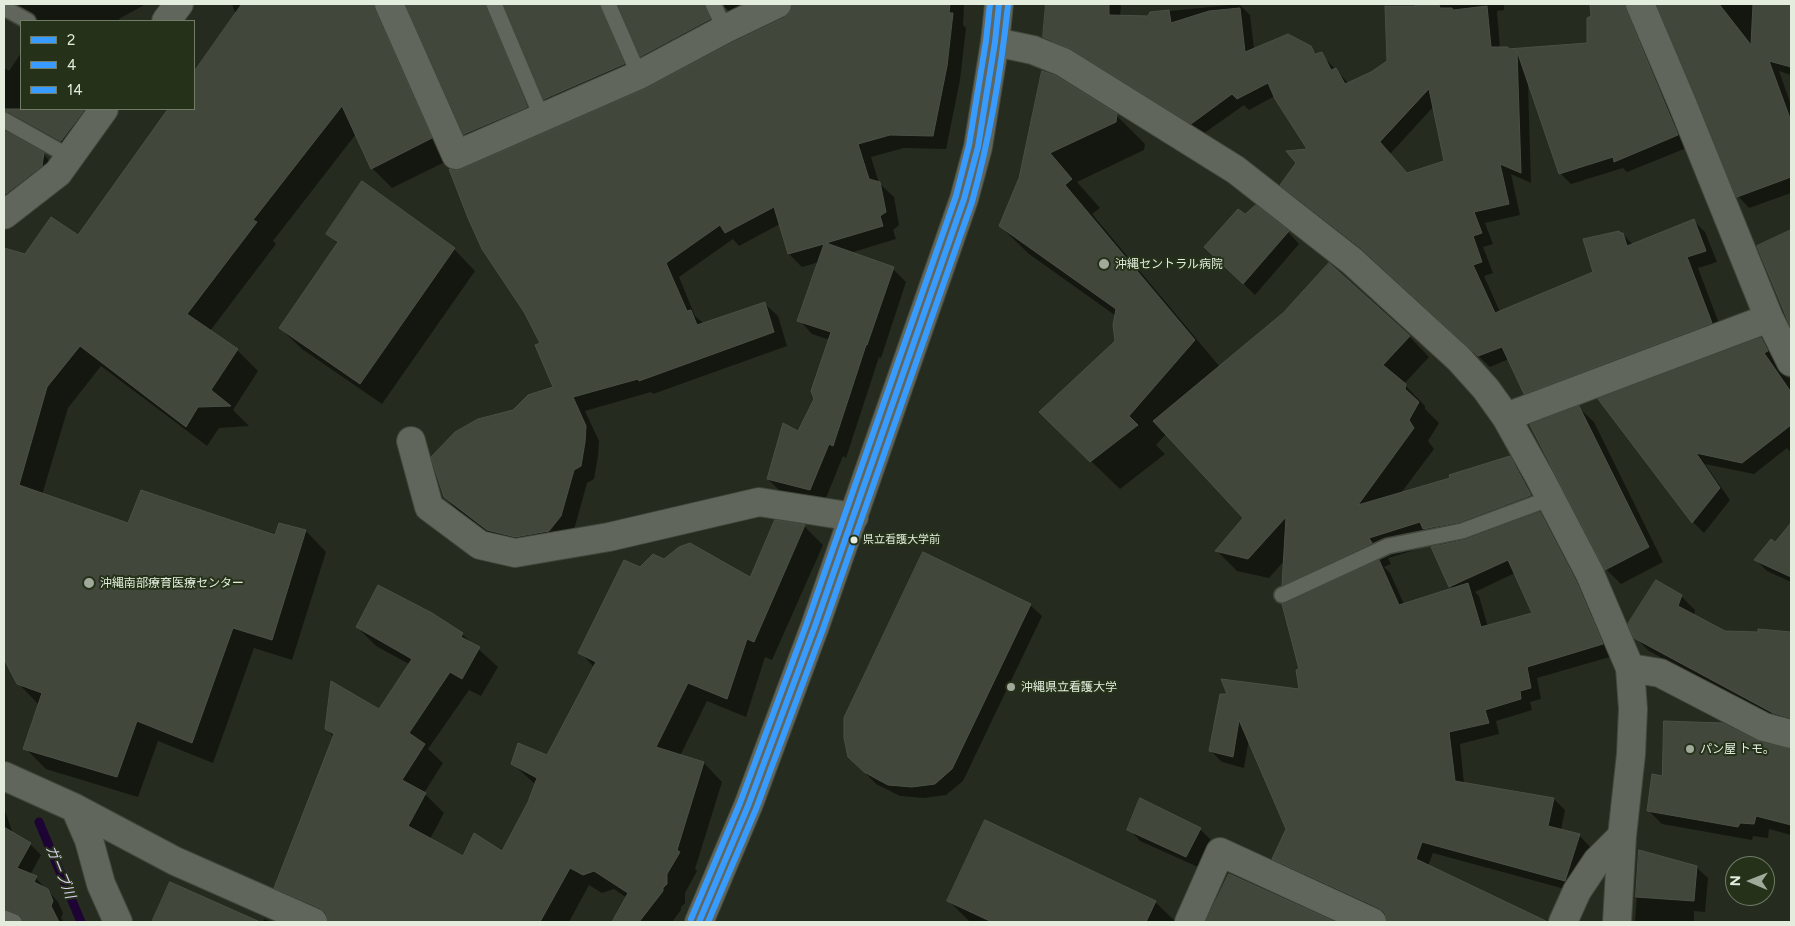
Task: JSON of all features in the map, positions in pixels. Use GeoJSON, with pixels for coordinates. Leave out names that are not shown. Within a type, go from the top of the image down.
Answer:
{"type":"FeatureCollection","features":[{"type":"Feature","properties":{"kind":"street"},"geometry":{"type":"LineString","coordinates":[[167,20],[179,4]]}},
{"type":"Feature","properties":{"kind":"street"},"geometry":{"type":"LineString","coordinates":[[389,4],[456,156],[639,75],[725,29],[777,4]]}},
{"type":"Feature","properties":{"kind":"street"},"geometry":{"type":"LineString","coordinates":[[699,922],[748,806],[815,626],[964,199],[978,147],[995,42],[999,4]]}},
{"type":"Feature","properties":{"kind":"street"},"geometry":{"type":"LineString","coordinates":[[1640,4],[1682,103],[1768,318],[1791,362]]}},
{"type":"Feature","properties":{"kind":"street"},"geometry":{"type":"LineString","coordinates":[[995,42],[1033,50],[1063,62],[1236,170],[1352,261],[1459,359],[1486,388],[1506,417],[1551,498],[1590,574],[1630,668],[1633,709],[1631,754],[1622,836],[1617,922]]}},
{"type":"Feature","properties":{"kind":"street"},"geometry":{"type":"LineString","coordinates":[[4,215],[58,174],[103,110]]}},
{"type":"Feature","properties":{"kind":"street"},"geometry":{"type":"LineString","coordinates":[[1506,417],[1768,318]]}},
{"type":"Feature","properties":{"kind":"street"},"geometry":{"type":"LineString","coordinates":[[411,442],[429,507],[480,545],[515,553],[609,537],[759,502],[854,517]]}},
{"type":"Feature","properties":{"kind":"street"},"geometry":{"type":"LineString","coordinates":[[1630,668],[1660,673],[1764,727],[1791,734]]}},
{"type":"Feature","properties":{"kind":"street"},"geometry":{"type":"LineString","coordinates":[[6,777],[75,808],[176,861],[313,922]]}},
{"type":"Feature","properties":{"kind":"street"},"geometry":{"type":"LineString","coordinates":[[75,808],[89,840],[101,884],[118,922]]}},
{"type":"Feature","properties":{"kind":"street"},"geometry":{"type":"LineString","coordinates":[[1563,922],[1577,891],[1597,861],[1622,836]]}},
{"type":"Feature","properties":{"kind":"street"},"geometry":{"type":"LineString","coordinates":[[1189,922],[1220,852],[1372,922]]}},
{"type":"Feature","properties":{"kind":"lane"},"geometry":{"type":"LineString","coordinates":[[494,4],[542,118]]}},
{"type":"Feature","properties":{"kind":"lane"},"geometry":{"type":"LineString","coordinates":[[608,4],[639,75]]}},
{"type":"Feature","properties":{"kind":"lane"},"geometry":{"type":"LineString","coordinates":[[714,4],[725,29]]}},
{"type":"Feature","properties":{"kind":"lane"},"geometry":{"type":"LineString","coordinates":[[4,8],[26,20]]}},
{"type":"Feature","properties":{"kind":"lane"},"geometry":{"type":"LineString","coordinates":[[4,120],[70,157]]}},
{"type":"Feature","properties":{"kind":"lane"},"geometry":{"type":"LineString","coordinates":[[1282,595],[1388,546],[1462,531],[1551,498]]}},
{"type":"Feature","properties":{"kind":"lane"},"geometry":{"type":"LineString","coordinates":[[4,918],[14,922]]}},
{"type":"Feature","properties":{"kind":"building"},"geometry":{"type":"Polygon","coordinates":[[[242,4],[374,4],[432,138],[371,169],[342,106],[253,220],[257,222],[187,314],[238,349],[211,390],[231,406],[198,407],[186,427],[80,346],[47,387],[19,485],[128,523],[141,490],[275,535],[279,523],[306,530],[272,640],[233,628],[192,743],[137,721],[117,777],[23,749],[42,693],[17,684],[4,659],[4,248],[25,254],[51,217],[78,235],[167,110],[195,110],[195,71],[242,4]]]}},
{"type":"Feature","properties":{"kind":"building"},"geometry":{"type":"Polygon","coordinates":[[[406,4],[485,4],[527,107],[464,134],[406,4]]]}},
{"type":"Feature","properties":{"kind":"building"},"geometry":{"type":"Polygon","coordinates":[[[504,4],[599,4],[624,64],[544,99],[504,4]]]}},
{"type":"Feature","properties":{"kind":"building"},"geometry":{"type":"Polygon","coordinates":[[[618,4],[704,4],[710,19],[641,56],[618,4]]]}},
{"type":"Feature","properties":{"kind":"building"},"geometry":{"type":"Polygon","coordinates":[[[792,4],[950,4],[949,13],[953,13],[947,66],[933,136],[890,135],[858,144],[869,179],[880,182],[886,212],[880,216],[883,226],[826,243],[894,267],[833,446],[829,444],[810,490],[767,479],[783,423],[798,431],[814,399],[811,391],[831,332],[797,321],[824,244],[788,254],[774,207],[725,233],[720,225],[666,263],[687,311],[691,310],[697,325],[765,302],[774,332],[639,381],[638,379],[573,397],[586,426],[585,442],[581,466],[574,470],[561,516],[549,531],[515,537],[487,530],[444,497],[431,457],[455,432],[478,419],[513,410],[528,395],[553,387],[535,345],[540,343],[524,312],[482,249],[449,169],[455,171],[462,169],[645,89],[784,18],[790,12],[792,4]]]}},
{"type":"Feature","properties":{"kind":"building"},"geometry":{"type":"Polygon","coordinates":[[[1046,4],[1109,4],[1109,15],[1148,16],[1150,12],[1169,10],[1171,23],[1209,11],[1240,8],[1245,52],[1288,34],[1311,46],[1315,54],[1322,52],[1331,70],[1336,68],[1345,84],[1371,72],[1387,61],[1385,6],[1439,5],[1440,8],[1452,8],[1453,10],[1487,6],[1491,47],[1508,47],[1508,49],[1587,43],[1587,18],[1591,16],[1590,4],[1625,4],[1678,135],[1614,162],[1613,157],[1559,174],[1517,51],[1521,173],[1500,164],[1509,204],[1474,212],[1482,233],[1473,236],[1482,262],[1473,265],[1495,313],[1593,272],[1583,239],[1619,231],[1623,233],[1627,246],[1694,219],[1706,251],[1687,257],[1712,323],[1524,394],[1502,347],[1478,356],[1362,249],[1280,185],[1296,163],[1286,151],[1307,149],[1275,99],[1268,83],[1237,99],[1232,94],[1191,124],[1071,49],[1043,37],[1046,4]],[[1429,89],[1380,142],[1407,173],[1444,161],[1429,89]]]}},
{"type":"Feature","properties":{"kind":"building"},"geometry":{"type":"Polygon","coordinates":[[[1657,4],[1719,4],[1751,45],[1753,4],[1791,4],[1791,67],[1769,61],[1791,121],[1791,177],[1737,197],[1657,4]]]}},
{"type":"Feature","properties":{"kind":"building","name":"沖縄セントラル病院"},"geometry":{"type":"Polygon","coordinates":[[[1042,71],[1056,76],[1117,114],[1116,122],[1050,153],[1072,179],[1065,185],[1195,340],[1129,416],[1138,425],[1090,462],[1039,412],[1115,341],[1113,325],[1116,309],[999,226],[1019,178],[1042,71]]]}},
{"type":"Feature","properties":{"kind":"building"},"geometry":{"type":"Polygon","coordinates":[[[4,109],[84,110],[61,141],[4,111],[4,109]]]}},
{"type":"Feature","properties":{"kind":"building"},"geometry":{"type":"Polygon","coordinates":[[[4,131],[44,153],[42,166],[4,195],[4,131]]]}},
{"type":"Feature","properties":{"kind":"building"},"geometry":{"type":"Polygon","coordinates":[[[362,181],[455,248],[360,384],[279,328],[338,242],[326,234],[362,181]]]}},
{"type":"Feature","properties":{"kind":"building"},"geometry":{"type":"Polygon","coordinates":[[[1256,205],[1289,231],[1243,284],[1204,247],[1238,209],[1245,214],[1256,205]]]}},
{"type":"Feature","properties":{"kind":"building"},"geometry":{"type":"Polygon","coordinates":[[[1791,230],[1791,328],[1757,246],[1791,230]]]}},
{"type":"Feature","properties":{"kind":"building"},"geometry":{"type":"Polygon","coordinates":[[[1329,263],[1410,336],[1383,365],[1406,384],[1405,389],[1419,402],[1409,420],[1414,428],[1358,505],[1450,478],[1449,475],[1510,456],[1531,495],[1459,522],[1423,529],[1420,522],[1369,538],[1372,543],[1282,585],[1286,517],[1248,559],[1215,551],[1243,518],[1153,421],[1283,313],[1329,263]]]}},
{"type":"Feature","properties":{"kind":"building"},"geometry":{"type":"Polygon","coordinates":[[[1761,338],[1768,351],[1764,353],[1791,392],[1791,425],[1742,463],[1696,453],[1720,488],[1692,523],[1598,399],[1761,338]]]}},
{"type":"Feature","properties":{"kind":"building"},"geometry":{"type":"Polygon","coordinates":[[[1579,406],[1649,547],[1605,570],[1530,425],[1579,406]]]}},
{"type":"Feature","properties":{"kind":"building"},"geometry":{"type":"Polygon","coordinates":[[[1540,512],[1576,581],[1603,644],[1527,667],[1531,688],[1520,691],[1521,699],[1485,710],[1489,723],[1449,732],[1455,781],[1554,798],[1548,826],[1580,834],[1565,881],[1422,842],[1416,859],[1548,922],[1387,922],[1385,913],[1379,908],[1272,859],[1286,829],[1239,720],[1233,757],[1209,751],[1220,694],[1227,694],[1221,679],[1299,689],[1296,670],[1299,669],[1282,604],[1379,560],[1399,605],[1468,583],[1481,627],[1532,613],[1508,560],[1449,587],[1431,547],[1465,540],[1540,512]]]}},
{"type":"Feature","properties":{"kind":"building"},"geometry":{"type":"Polygon","coordinates":[[[775,520],[805,525],[754,642],[747,639],[727,699],[688,683],[656,747],[704,762],[677,850],[680,852],[667,874],[667,884],[639,922],[612,922],[628,893],[594,871],[583,875],[570,868],[540,922],[328,922],[326,913],[320,908],[274,888],[334,734],[325,729],[331,681],[379,709],[412,659],[356,627],[378,585],[432,613],[463,633],[461,637],[480,647],[462,679],[450,672],[409,733],[425,744],[402,780],[426,793],[408,826],[463,856],[474,833],[502,851],[528,802],[537,778],[511,764],[518,743],[547,755],[596,662],[578,653],[624,560],[640,567],[653,554],[664,559],[679,547],[690,543],[750,577],[775,520]]]}},
{"type":"Feature","properties":{"kind":"building"},"geometry":{"type":"Polygon","coordinates":[[[1791,523],[1791,577],[1754,560],[1771,539],[1775,542],[1791,523]]]}},
{"type":"Feature","properties":{"kind":"building"},"geometry":{"type":"Polygon","coordinates":[[[923,552],[1031,604],[952,769],[935,784],[912,787],[888,785],[864,772],[848,757],[844,738],[844,718],[923,552]]]}},
{"type":"Feature","properties":{"kind":"building"},"geometry":{"type":"Polygon","coordinates":[[[1656,580],[1682,595],[1678,606],[1725,631],[1758,632],[1758,629],[1791,632],[1791,718],[1773,713],[1634,638],[1628,624],[1656,580]]]}},
{"type":"Feature","properties":{"kind":"building"},"geometry":{"type":"Polygon","coordinates":[[[1664,721],[1722,723],[1760,742],[1791,749],[1791,825],[1756,816],[1754,824],[1740,823],[1738,827],[1647,811],[1652,774],[1662,776],[1664,721]]]}},
{"type":"Feature","properties":{"kind":"building"},"geometry":{"type":"Polygon","coordinates":[[[1140,798],[1201,828],[1186,857],[1127,830],[1140,798]]]}},
{"type":"Feature","properties":{"kind":"building"},"geometry":{"type":"Polygon","coordinates":[[[985,820],[1156,901],[1146,922],[992,922],[947,901],[985,820]]]}},
{"type":"Feature","properties":{"kind":"building"},"geometry":{"type":"Polygon","coordinates":[[[4,827],[31,843],[17,868],[37,876],[34,882],[48,889],[53,901],[51,906],[59,922],[23,922],[22,917],[18,914],[4,909],[4,827]]]}},
{"type":"Feature","properties":{"kind":"building"},"geometry":{"type":"Polygon","coordinates":[[[1639,850],[1697,866],[1694,901],[1636,897],[1639,850]]]}},
{"type":"Feature","properties":{"kind":"building"},"geometry":{"type":"Polygon","coordinates":[[[1229,874],[1335,922],[1206,922],[1229,874]]]}},
{"type":"Feature","properties":{"kind":"building"},"geometry":{"type":"Polygon","coordinates":[[[170,882],[260,922],[152,922],[170,882]]]}},
{"type":"Feature","properties":{"kind":"waterway","name":"ガーブ川"},"geometry":{"type":"LineString","coordinates":[[39,822],[81,922]]}},
{"type":"Feature","properties":{"kind":"transit line","name":"14"},"geometry":{"type":"LineString","coordinates":[[691,919],[740,803],[807,623],[956,196],[969,145],[990,4]]}},
{"type":"Feature","properties":{"kind":"transit line","name":"2"},"geometry":{"type":"LineString","coordinates":[[699,922],[748,806],[815,626],[964,199],[978,147],[995,42],[999,4]]}},
{"type":"Feature","properties":{"kind":"transit line","name":"4"},"geometry":{"type":"LineString","coordinates":[[708,922],[756,809],[823,629],[972,202],[994,104],[1008,5]]}},
{"type":"Feature","properties":{"kind":"place","name":"沖縄セントラル病院"},"geometry":{"type":"Point","coordinates":[1104,264]}},
{"type":"Feature","properties":{"kind":"place","name":"県立看護大学前"},"geometry":{"type":"Point","coordinates":[854,540]}},
{"type":"Feature","properties":{"kind":"place","name":"沖縄南部療育医療センター"},"geometry":{"type":"Point","coordinates":[89,583]}},
{"type":"Feature","properties":{"kind":"place","name":"沖縄県立看護大学"},"geometry":{"type":"Point","coordinates":[1011,687]}},
{"type":"Feature","properties":{"kind":"place","name":"パン屋 トモ。"},"geometry":{"type":"Point","coordinates":[1690,749]}}]}
